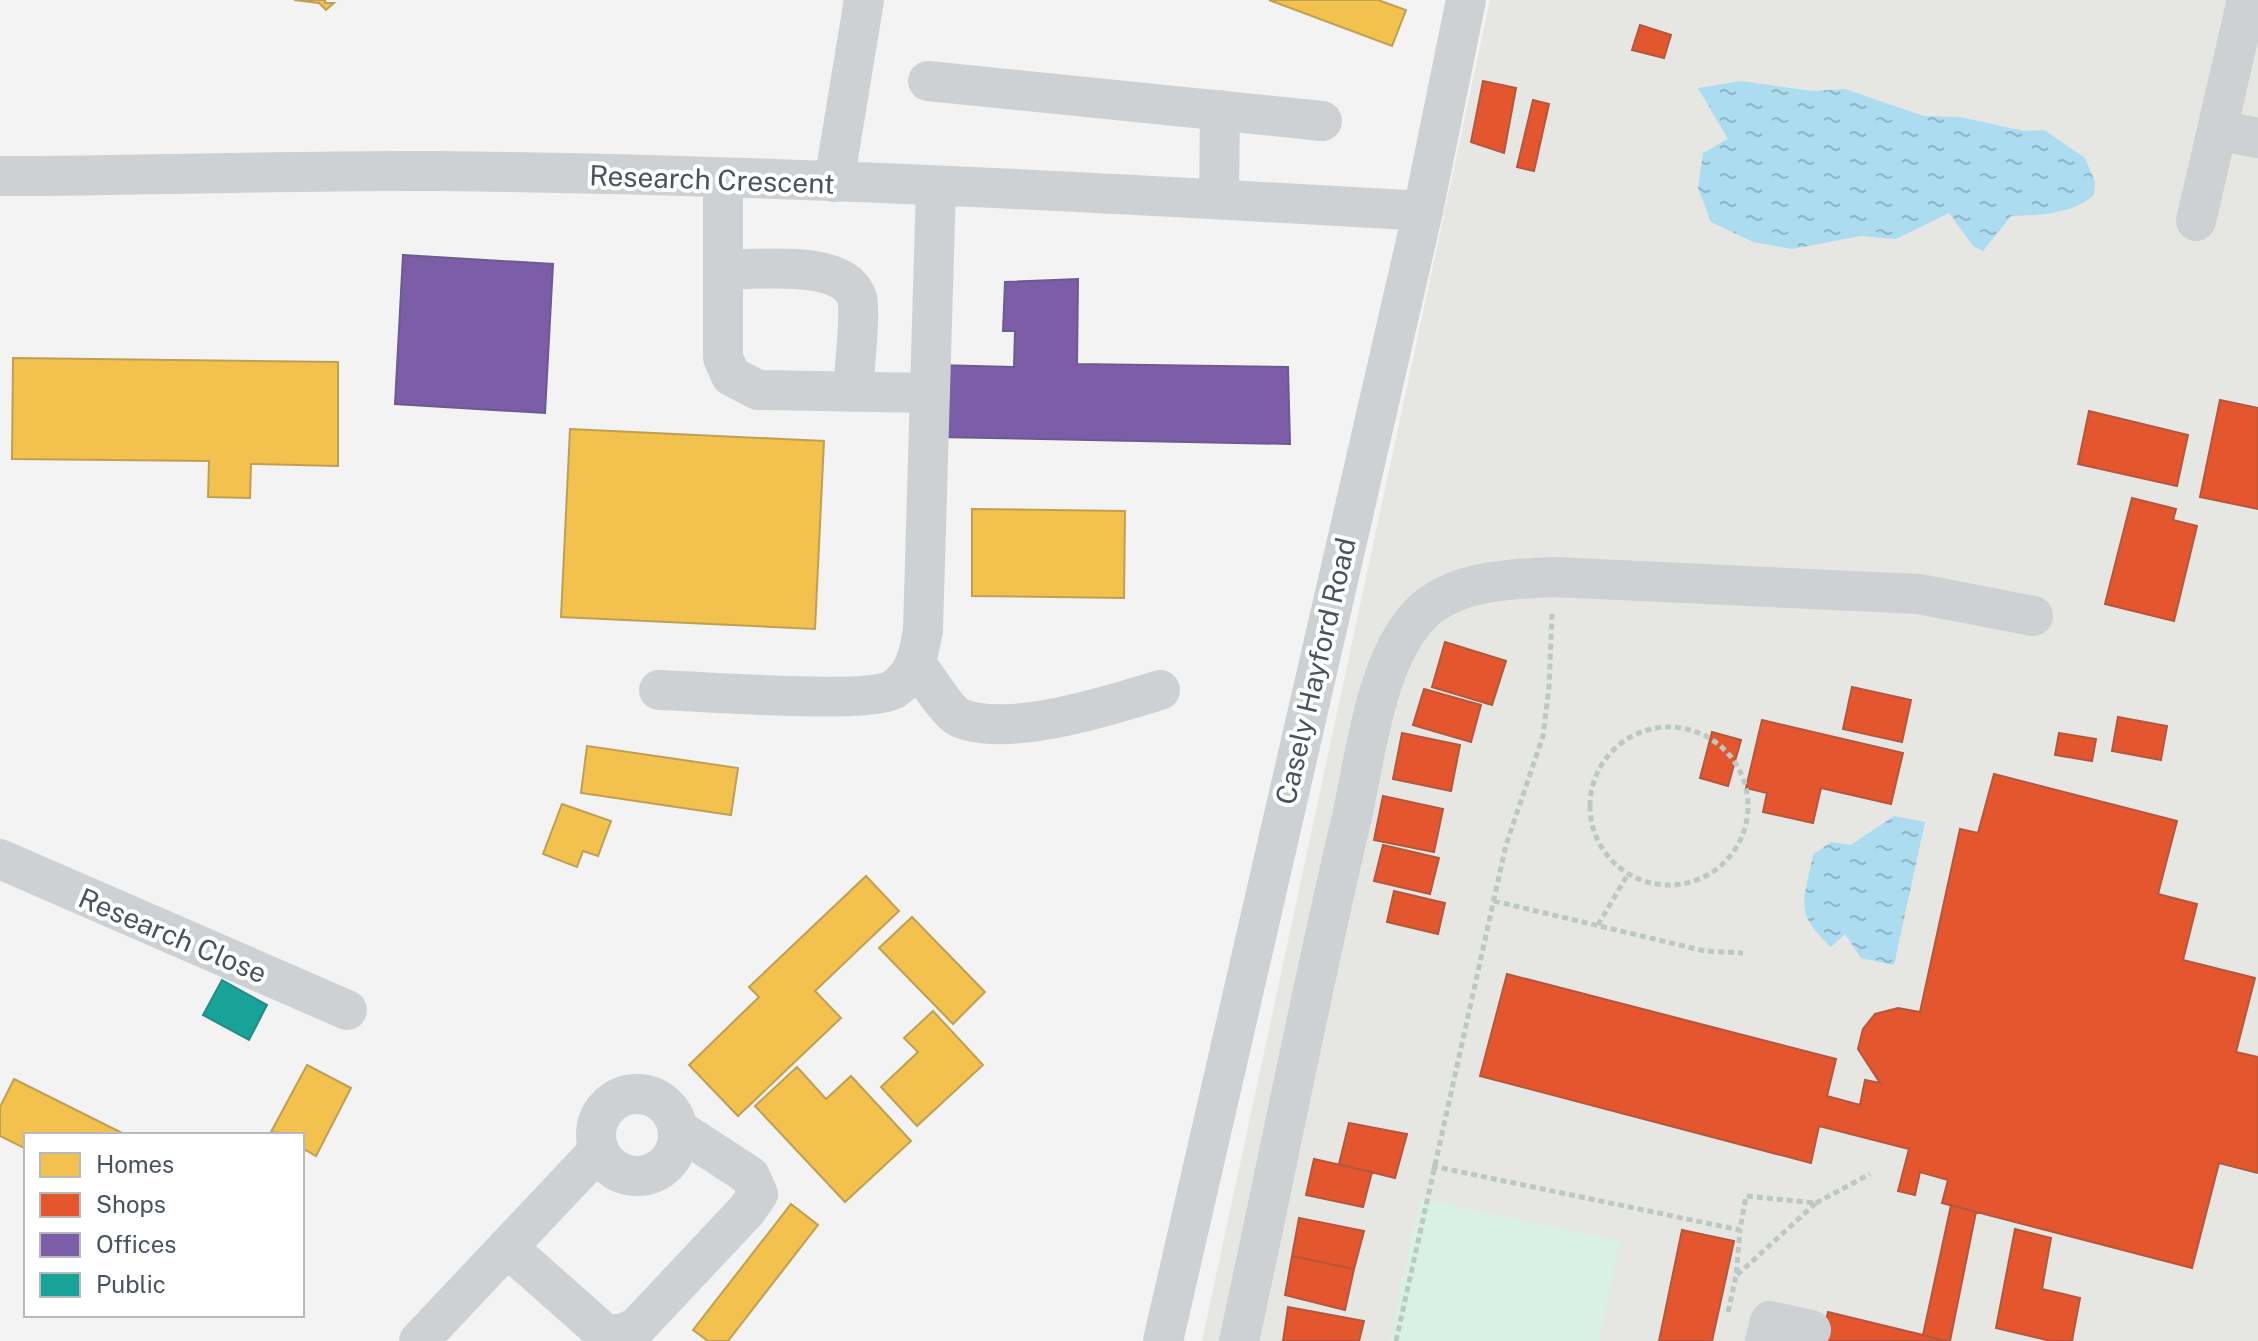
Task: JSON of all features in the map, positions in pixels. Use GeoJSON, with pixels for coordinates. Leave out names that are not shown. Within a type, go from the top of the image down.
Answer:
{"type":"FeatureCollection","features":[{"type":"Feature","properties":{"kind":"street"},"geometry":{"type":"LineString","coordinates":[[834,182],[864,0]]}},
{"type":"Feature","properties":{"kind":"street","name":"Casely Hayford Road"},"geometry":{"type":"LineString","coordinates":[[1163,1341],[1423,211],[1466,0]]}},
{"type":"Feature","properties":{"kind":"street"},"geometry":{"type":"LineString","coordinates":[[2196,221],[2247,0]]}},
{"type":"Feature","properties":{"kind":"street"},"geometry":{"type":"LineString","coordinates":[[928,81],[1322,121]]}},
{"type":"Feature","properties":{"kind":"street"},"geometry":{"type":"LineString","coordinates":[[1219,199],[1220,110]]}},
{"type":"Feature","properties":{"kind":"street"},"geometry":{"type":"LineString","coordinates":[[2217,130],[2258,138]]}},
{"type":"Feature","properties":{"kind":"street","name":"Research Crescent"},"geometry":{"type":"LineString","coordinates":[[0,176],[435,171],[723,178],[1423,211]]}},
{"type":"Feature","properties":{"kind":"street"},"geometry":{"type":"LineString","coordinates":[[723,178],[723,358],[731,376],[758,390],[928,393]]}},
{"type":"Feature","properties":{"kind":"street"},"geometry":{"type":"LineString","coordinates":[[659,690],[857,696],[893,689],[917,665],[923,630],[936,186]]}},
{"type":"Feature","properties":{"kind":"street"},"geometry":{"type":"LineString","coordinates":[[723,270],[822,270],[844,280],[857,298],[853,392]]}},
{"type":"Feature","properties":{"kind":"street"},"geometry":{"type":"LineString","coordinates":[[1239,1341],[1321,947],[1393,653],[1416,618],[1457,591],[1498,580],[1554,577],[1919,594],[2033,616]]}},
{"type":"Feature","properties":{"kind":"street"},"geometry":{"type":"LineString","coordinates":[[917,665],[957,717],[985,724],[1073,716],[1160,690]]}},
{"type":"Feature","properties":{"kind":"street","name":"Research Close"},"geometry":{"type":"LineString","coordinates":[[0,859],[347,1010]]}},
{"type":"Feature","properties":{"kind":"street"},"geometry":{"type":"LineString","coordinates":[[622,1096],[651,1096],[673,1114],[678,1129],[678,1145],[671,1159],[660,1169],[645,1175],[629,1175],[614,1169],[599,1150],[596,1138],[601,1114],[622,1096]]}},
{"type":"Feature","properties":{"kind":"street"},"geometry":{"type":"LineString","coordinates":[[507,1247],[605,1334],[622,1334],[637,1327],[747,1210],[758,1194],[750,1176],[678,1129]]}},
{"type":"Feature","properties":{"kind":"street"},"geometry":{"type":"LineString","coordinates":[[419,1341],[599,1150]]}},
{"type":"Feature","properties":{"kind":"street"},"geometry":{"type":"LineString","coordinates":[[1765,1341],[1770,1321],[1811,1330]]}},
{"type":"Feature","properties":{"kind":"path"},"geometry":{"type":"LineString","coordinates":[[1396,1341],[1432,1166],[1506,845],[1543,736],[1549,687],[1554,577]]}},
{"type":"Feature","properties":{"kind":"path"},"geometry":{"type":"LineString","coordinates":[[1675,726],[1701,733],[1723,746],[1739,767],[1748,791],[1748,817],[1741,842],[1725,863],[1704,878],[1679,885],[1653,883],[1628,874],[1608,857],[1594,834],[1589,808],[1592,782],[1604,758],[1624,740],[1648,729],[1675,726]]}},
{"type":"Feature","properties":{"kind":"path"},"geometry":{"type":"LineString","coordinates":[[1598,925],[1628,874]]}},
{"type":"Feature","properties":{"kind":"path"},"geometry":{"type":"LineString","coordinates":[[1494,901],[1705,951],[1743,953]]}},
{"type":"Feature","properties":{"kind":"path"},"geometry":{"type":"LineString","coordinates":[[1432,1166],[1740,1230]]}},
{"type":"Feature","properties":{"kind":"path"},"geometry":{"type":"LineString","coordinates":[[1736,1276],[1816,1203],[1870,1174]]}},
{"type":"Feature","properties":{"kind":"path"},"geometry":{"type":"LineString","coordinates":[[1727,1315],[1736,1276],[1746,1196],[1816,1203]]}},
{"type":"Feature","properties":{"kind":"shaded area"},"geometry":{"type":"Polygon","coordinates":[[[1490,0],[2258,0],[2258,1341],[1202,1341],[1490,0]]]}},
{"type":"Feature","properties":{"kind":"green space"},"geometry":{"type":"Polygon","coordinates":[[[1420,1199],[1620,1241],[1599,1341],[1390,1341],[1420,1199]]]}},
{"type":"Feature","properties":{"kind":"water"},"geometry":{"type":"Polygon","coordinates":[[[1741,81],[1813,91],[1845,89],[1924,116],[1960,117],[2024,131],[2044,130],[2085,158],[2095,182],[2094,195],[2065,210],[2011,216],[1983,251],[1973,246],[1949,213],[1896,239],[1861,236],[1792,249],[1753,242],[1711,222],[1698,188],[1703,153],[1728,139],[1698,88],[1741,81]]]}},
{"type":"Feature","properties":{"kind":"water"},"geometry":{"type":"Polygon","coordinates":[[[1894,816],[1925,822],[1894,965],[1861,958],[1845,934],[1831,947],[1811,924],[1804,906],[1813,855],[1831,842],[1851,845],[1894,816]]]}},
{"type":"Feature","properties":{"kind":"building: Homes"},"geometry":{"type":"Polygon","coordinates":[[[294,0],[334,3],[326,10],[319,3],[294,0]]]}},
{"type":"Feature","properties":{"kind":"building: Homes"},"geometry":{"type":"Polygon","coordinates":[[[1269,0],[1378,0],[1406,10],[1392,46],[1269,0]]]}},
{"type":"Feature","properties":{"kind":"building: Homes"},"geometry":{"type":"Polygon","coordinates":[[[13,358],[338,362],[338,466],[251,464],[250,498],[208,497],[209,461],[12,459],[13,358]]]}},
{"type":"Feature","properties":{"kind":"building: Homes"},"geometry":{"type":"Polygon","coordinates":[[[570,429],[824,441],[815,629],[561,617],[570,429]]]}},
{"type":"Feature","properties":{"kind":"building: Homes"},"geometry":{"type":"Polygon","coordinates":[[[972,509],[1125,511],[1124,598],[972,596],[972,509]]]}},
{"type":"Feature","properties":{"kind":"building: Homes"},"geometry":{"type":"Polygon","coordinates":[[[587,746],[738,768],[731,815],[581,793],[587,746]]]}},
{"type":"Feature","properties":{"kind":"building: Homes"},"geometry":{"type":"Polygon","coordinates":[[[562,804],[611,821],[598,856],[583,851],[577,867],[543,854],[562,804]]]}},
{"type":"Feature","properties":{"kind":"building: Homes"},"geometry":{"type":"Polygon","coordinates":[[[866,876],[899,911],[815,991],[841,1018],[738,1116],[689,1065],[759,997],[749,987],[866,876]]]}},
{"type":"Feature","properties":{"kind":"building: Homes"},"geometry":{"type":"Polygon","coordinates":[[[912,917],[985,992],[953,1024],[879,948],[912,917]]]}},
{"type":"Feature","properties":{"kind":"building: Homes"},"geometry":{"type":"Polygon","coordinates":[[[933,1011],[983,1065],[917,1126],[881,1087],[918,1052],[904,1038],[933,1011]]]}},
{"type":"Feature","properties":{"kind":"building: Homes"},"geometry":{"type":"Polygon","coordinates":[[[307,1065],[351,1088],[316,1156],[304,1149],[304,1133],[271,1132],[307,1065]]]}},
{"type":"Feature","properties":{"kind":"building: Homes"},"geometry":{"type":"Polygon","coordinates":[[[797,1067],[826,1099],[851,1076],[911,1141],[845,1202],[755,1106],[797,1067]]]}},
{"type":"Feature","properties":{"kind":"building: Homes"},"geometry":{"type":"Polygon","coordinates":[[[14,1079],[122,1133],[24,1133],[24,1148],[0,1136],[0,1107],[14,1079]]]}},
{"type":"Feature","properties":{"kind":"building: Homes"},"geometry":{"type":"Polygon","coordinates":[[[791,1204],[818,1225],[728,1341],[708,1341],[693,1330],[791,1204]]]}},
{"type":"Feature","properties":{"kind":"building: Shops"},"geometry":{"type":"Polygon","coordinates":[[[1640,25],[1671,35],[1664,58],[1632,50],[1640,25]]]}},
{"type":"Feature","properties":{"kind":"building: Shops"},"geometry":{"type":"Polygon","coordinates":[[[1483,81],[1516,88],[1504,153],[1471,142],[1483,81]]]}},
{"type":"Feature","properties":{"kind":"building: Shops"},"geometry":{"type":"Polygon","coordinates":[[[1533,100],[1549,104],[1534,171],[1517,167],[1533,100]]]}},
{"type":"Feature","properties":{"kind":"building: Shops"},"geometry":{"type":"Polygon","coordinates":[[[2220,400],[2258,408],[2258,509],[2200,497],[2220,400]]]}},
{"type":"Feature","properties":{"kind":"building: Shops"},"geometry":{"type":"Polygon","coordinates":[[[2089,411],[2188,435],[2177,486],[2078,464],[2089,411]]]}},
{"type":"Feature","properties":{"kind":"building: Shops"},"geometry":{"type":"Polygon","coordinates":[[[2132,498],[2176,509],[2173,520],[2197,526],[2174,621],[2105,604],[2132,498]]]}},
{"type":"Feature","properties":{"kind":"building: Shops"},"geometry":{"type":"Polygon","coordinates":[[[1445,642],[1506,661],[1492,705],[1432,687],[1445,642]]]}},
{"type":"Feature","properties":{"kind":"building: Shops"},"geometry":{"type":"Polygon","coordinates":[[[1852,687],[1911,700],[1902,742],[1843,729],[1852,687]]]}},
{"type":"Feature","properties":{"kind":"building: Shops"},"geometry":{"type":"Polygon","coordinates":[[[1424,689],[1481,705],[1471,742],[1413,725],[1424,689]]]}},
{"type":"Feature","properties":{"kind":"building: Shops"},"geometry":{"type":"Polygon","coordinates":[[[2118,717],[2167,726],[2161,760],[2112,751],[2118,717]]]}},
{"type":"Feature","properties":{"kind":"building: Shops"},"geometry":{"type":"Polygon","coordinates":[[[1762,720],[1903,753],[1891,804],[1821,788],[1813,823],[1763,812],[1767,793],[1746,788],[1762,720]]]}},
{"type":"Feature","properties":{"kind":"building: Shops"},"geometry":{"type":"Polygon","coordinates":[[[1712,732],[1741,740],[1728,786],[1700,778],[1712,732]]]}},
{"type":"Feature","properties":{"kind":"building: Shops"},"geometry":{"type":"Polygon","coordinates":[[[1402,733],[1460,745],[1451,791],[1393,779],[1402,733]]]}},
{"type":"Feature","properties":{"kind":"building: Shops"},"geometry":{"type":"Polygon","coordinates":[[[2059,733],[2096,739],[2092,761],[2055,755],[2059,733]]]}},
{"type":"Feature","properties":{"kind":"building: Shops"},"geometry":{"type":"Polygon","coordinates":[[[1994,774],[2177,821],[2158,894],[2197,904],[2183,960],[2255,978],[2236,1052],[2258,1057],[2258,1173],[2219,1163],[2192,1268],[1942,1203],[1948,1180],[1920,1172],[1915,1195],[1898,1191],[1909,1149],[1819,1126],[1811,1163],[1480,1076],[1507,974],[1836,1059],[1827,1096],[1860,1105],[1865,1080],[1880,1083],[1858,1049],[1863,1029],[1875,1014],[1898,1008],[1920,1012],[1960,829],[1978,833],[1994,774]]]}},
{"type":"Feature","properties":{"kind":"building: Shops"},"geometry":{"type":"Polygon","coordinates":[[[1383,796],[1443,809],[1434,852],[1374,840],[1383,796]]]}},
{"type":"Feature","properties":{"kind":"building: Shops"},"geometry":{"type":"Polygon","coordinates":[[[1383,845],[1439,858],[1430,894],[1374,881],[1383,845]]]}},
{"type":"Feature","properties":{"kind":"building: Shops"},"geometry":{"type":"Polygon","coordinates":[[[1394,891],[1445,903],[1438,934],[1387,922],[1394,891]]]}},
{"type":"Feature","properties":{"kind":"building: Shops"},"geometry":{"type":"Polygon","coordinates":[[[1349,1123],[1407,1134],[1395,1178],[1339,1164],[1349,1123]]]}},
{"type":"Feature","properties":{"kind":"building: Shops"},"geometry":{"type":"Polygon","coordinates":[[[1314,1159],[1372,1172],[1363,1207],[1306,1195],[1314,1159]]]}},
{"type":"Feature","properties":{"kind":"building: Shops"},"geometry":{"type":"Polygon","coordinates":[[[1951,1205],[1976,1212],[1950,1341],[1945,1341],[1923,1335],[1951,1205]]]}},
{"type":"Feature","properties":{"kind":"building: Shops"},"geometry":{"type":"Polygon","coordinates":[[[1299,1218],[1364,1231],[1354,1269],[1292,1256],[1299,1218]]]}},
{"type":"Feature","properties":{"kind":"building: Shops"},"geometry":{"type":"Polygon","coordinates":[[[2015,1229],[2051,1238],[2042,1289],[2080,1298],[2072,1341],[2051,1341],[1996,1328],[2015,1229]]]}},
{"type":"Feature","properties":{"kind":"building: Shops"},"geometry":{"type":"Polygon","coordinates":[[[1682,1230],[1734,1241],[1712,1341],[1659,1341],[1682,1230]]]}},
{"type":"Feature","properties":{"kind":"building: Shops"},"geometry":{"type":"Polygon","coordinates":[[[1292,1256],[1354,1269],[1345,1310],[1285,1295],[1292,1256]]]}},
{"type":"Feature","properties":{"kind":"building: Shops"},"geometry":{"type":"Polygon","coordinates":[[[1288,1307],[1364,1321],[1359,1341],[1283,1341],[1288,1307]]]}},
{"type":"Feature","properties":{"kind":"building: Shops"},"geometry":{"type":"Polygon","coordinates":[[[1828,1312],[1923,1335],[1945,1341],[1821,1341],[1828,1312]]]}},
{"type":"Feature","properties":{"kind":"building: Offices"},"geometry":{"type":"Polygon","coordinates":[[[403,255],[553,264],[545,413],[395,404],[403,255]]]}},
{"type":"Feature","properties":{"kind":"building: Offices"},"geometry":{"type":"Polygon","coordinates":[[[1078,279],[1077,364],[1288,367],[1290,444],[937,437],[937,365],[1014,367],[1015,331],[1003,331],[1005,282],[1078,279]]]}},
{"type":"Feature","properties":{"kind":"building: Public"},"geometry":{"type":"Polygon","coordinates":[[[222,980],[267,1005],[249,1040],[203,1015],[222,980]]]}}]}
